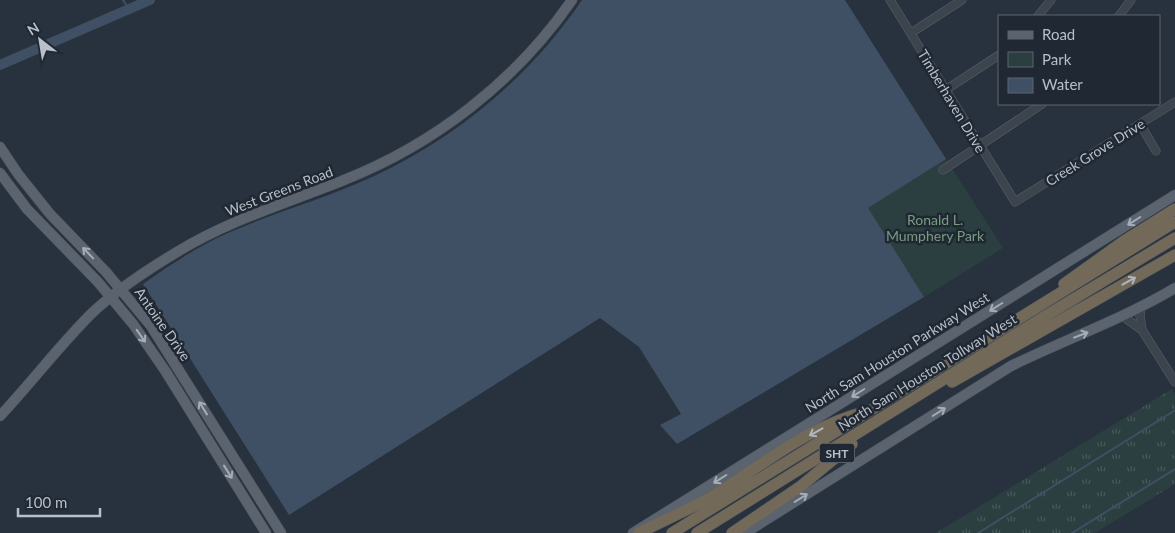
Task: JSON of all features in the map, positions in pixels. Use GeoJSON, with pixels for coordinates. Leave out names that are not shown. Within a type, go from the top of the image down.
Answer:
{"type":"FeatureCollection","features":[{"type":"Feature","properties":{"kind":"highway","name":"North Sam Houston Tollway West"},"geometry":{"type":"LineString","coordinates":[[1045,303],[1059,288],[1083,269],[1175,209]]}},
{"type":"Feature","properties":{"kind":"highway","name":"North Sam Houston Tollway West"},"geometry":{"type":"LineString","coordinates":[[672,533],[878,408],[1175,222]]}},
{"type":"Feature","properties":{"kind":"highway","name":"North Sam Houston Tollway West"},"geometry":{"type":"LineString","coordinates":[[697,533],[1047,315],[1175,238]]}},
{"type":"Feature","properties":{"kind":"highway","name":"North Sam Houston Tollway West"},"geometry":{"type":"LineString","coordinates":[[708,533],[954,381],[1175,255]]}},
{"type":"Feature","properties":{"kind":"highway"},"geometry":{"type":"LineString","coordinates":[[639,533],[704,501],[785,449],[845,416],[878,408]]}},
{"type":"Feature","properties":{"kind":"highway"},"geometry":{"type":"LineString","coordinates":[[732,533],[801,486],[852,444]]}},
{"type":"Feature","properties":{"kind":"main road","name":"West Greens Road"},"geometry":{"type":"LineString","coordinates":[[0,416],[90,316],[121,289],[175,252],[214,231],[360,174],[417,144],[452,122],[506,77],[545,36],[572,0]]}},
{"type":"Feature","properties":{"kind":"main road","name":"Antoine Drive"},"geometry":{"type":"LineString","coordinates":[[0,148],[50,214],[121,289],[152,326],[279,528]]}},
{"type":"Feature","properties":{"kind":"main road","name":"Antoine Drive"},"geometry":{"type":"LineString","coordinates":[[0,173],[40,224],[111,297],[166,372],[265,532]]}},
{"type":"Feature","properties":{"kind":"main road","name":"North Sam Houston Parkway West"},"geometry":{"type":"LineString","coordinates":[[633,533],[1175,195]]}},
{"type":"Feature","properties":{"kind":"main road"},"geometry":{"type":"LineString","coordinates":[[40,224],[50,214]]}},
{"type":"Feature","properties":{"kind":"main road"},"geometry":{"type":"LineString","coordinates":[[745,533],[1012,366],[1048,348],[1124,317],[1175,288]]}},
{"type":"Feature","properties":{"kind":"main road"},"geometry":{"type":"LineString","coordinates":[[166,372],[177,365]]}},
{"type":"Feature","properties":{"kind":"main road"},"geometry":{"type":"LineString","coordinates":[[216,452],[226,446]]}},
{"type":"Feature","properties":{"kind":"main road"},"geometry":{"type":"LineString","coordinates":[[265,532],[279,528]]}},
{"type":"Feature","properties":{"kind":"street","name":"Timberhaven Drive"},"geometry":{"type":"LineString","coordinates":[[890,0],[944,91],[1015,202]]}},
{"type":"Feature","properties":{"kind":"street"},"geometry":{"type":"LineString","coordinates":[[911,34],[962,0]]}},
{"type":"Feature","properties":{"kind":"street"},"geometry":{"type":"LineString","coordinates":[[1039,15],[1051,0]]}},
{"type":"Feature","properties":{"kind":"street"},"geometry":{"type":"LineString","coordinates":[[1120,15],[1131,0]]}},
{"type":"Feature","properties":{"kind":"street"},"geometry":{"type":"LineString","coordinates":[[944,91],[998,56]]}},
{"type":"Feature","properties":{"kind":"street","name":"Creek Grove Drive"},"geometry":{"type":"LineString","coordinates":[[1015,202],[1175,102]]}},
{"type":"Feature","properties":{"kind":"street"},"geometry":{"type":"LineString","coordinates":[[943,170],[1040,105]]}},
{"type":"Feature","properties":{"kind":"street"},"geometry":{"type":"LineString","coordinates":[[1140,124],[1156,151]]}},
{"type":"Feature","properties":{"kind":"street"},"geometry":{"type":"LineString","coordinates":[[1141,307],[1142,330]]}},
{"type":"Feature","properties":{"kind":"street"},"geometry":{"type":"LineString","coordinates":[[1124,317],[1142,330],[1175,382]]}},
{"type":"Feature","properties":{"kind":"green space","name":"Ronald L. Mumphery Park"},"geometry":{"type":"Polygon","coordinates":[[[946,159],[1003,248],[924,297],[867,208],[946,159]]]}},
{"type":"Feature","properties":{"kind":"green space"},"geometry":{"type":"Polygon","coordinates":[[[1172,389],[1175,394],[1175,484],[1095,533],[936,533],[1172,389]]]}},
{"type":"Feature","properties":{"kind":"water"},"geometry":{"type":"Polygon","coordinates":[[[582,0],[845,0],[946,159],[868,208],[924,297],[677,444],[660,425],[681,414],[639,347],[600,318],[289,515],[143,284],[198,248],[217,238],[372,177],[433,144],[489,103],[515,80],[539,55],[582,0]]]}},
{"type":"Feature","properties":{"kind":"waterway"},"geometry":{"type":"LineString","coordinates":[[123,0],[129,9]]}},
{"type":"Feature","properties":{"kind":"waterway"},"geometry":{"type":"LineString","coordinates":[[0,65],[150,0]]}},
{"type":"Feature","properties":{"kind":"waterway"},"geometry":{"type":"LineString","coordinates":[[978,533],[1174,411]]}},
{"type":"Feature","properties":{"kind":"waterway"},"geometry":{"type":"LineString","coordinates":[[1072,533],[1175,469]]}}]}
